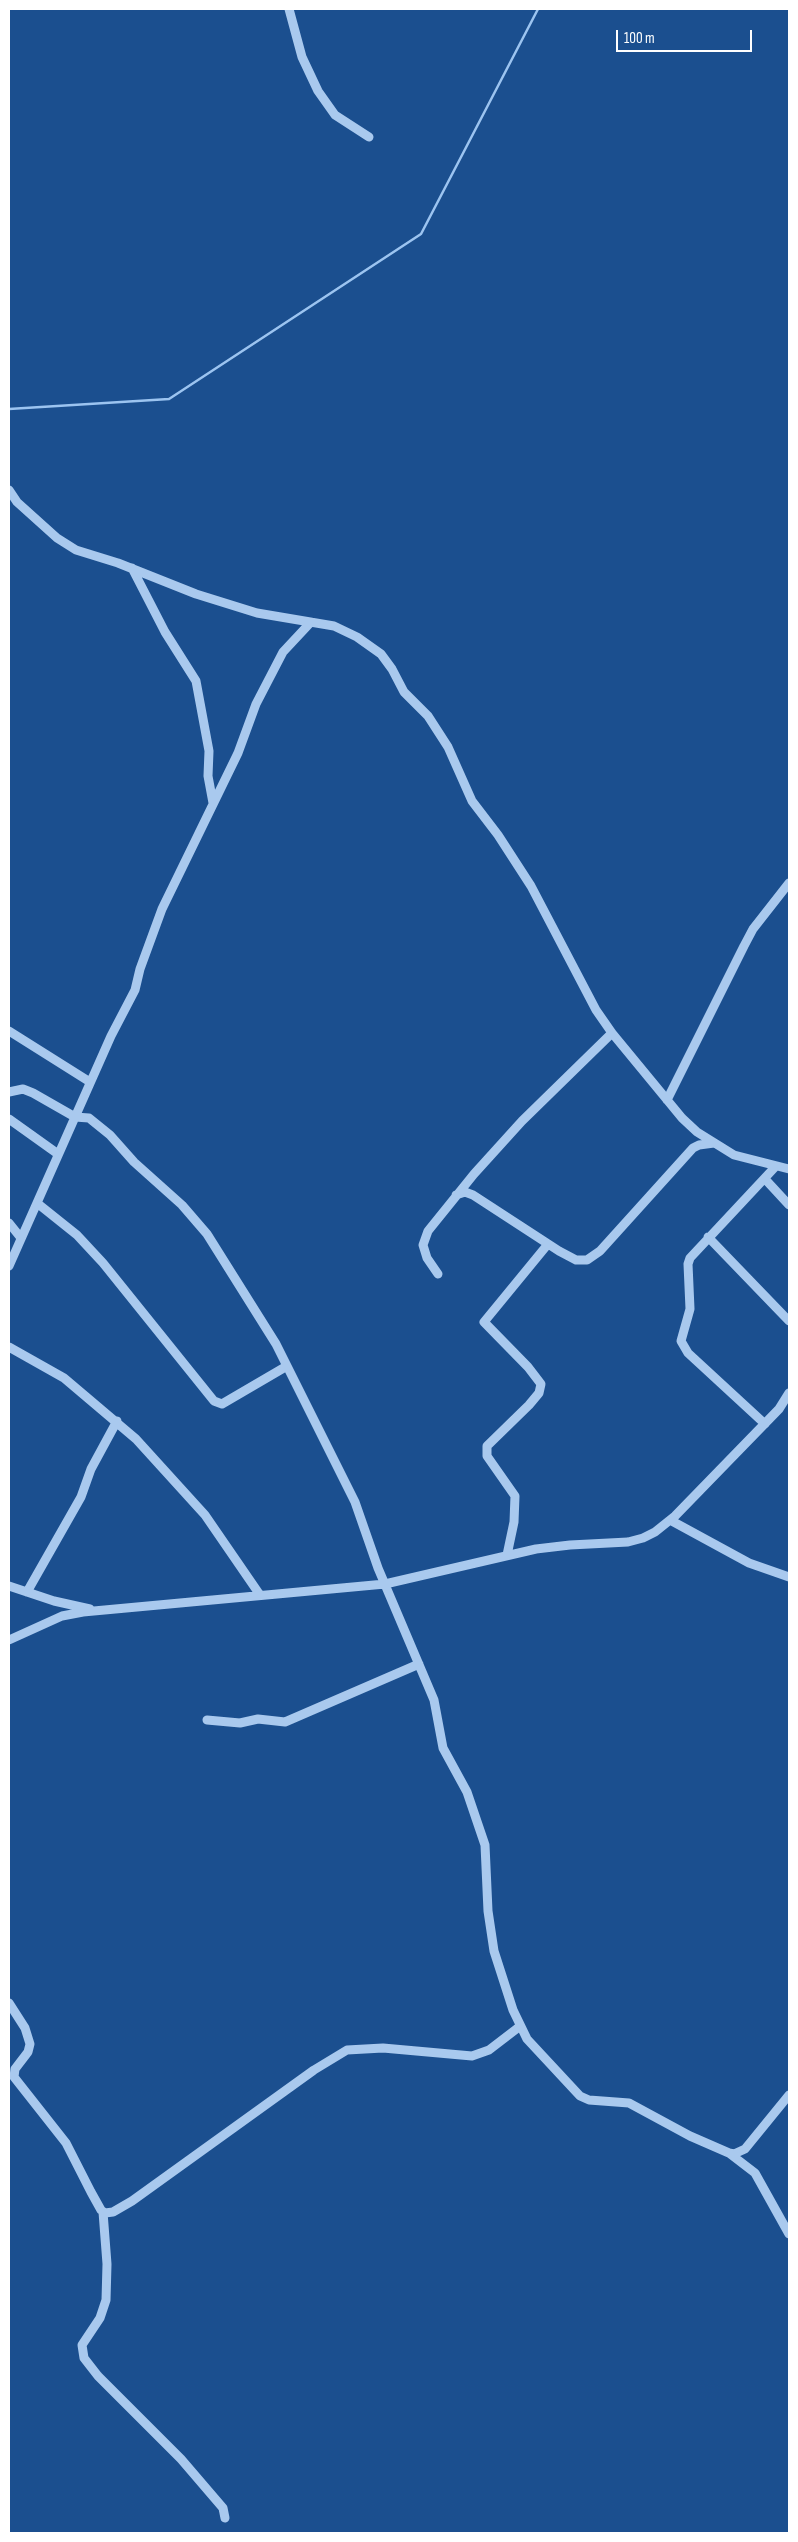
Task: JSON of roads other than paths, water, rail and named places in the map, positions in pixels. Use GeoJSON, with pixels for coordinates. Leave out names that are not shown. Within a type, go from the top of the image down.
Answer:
{"type":"FeatureCollection","features":[{"type":"Feature","properties":{"kind":"street"},"geometry":{"type":"LineString","coordinates":[[289,9],[302,57],[322,98],[335,115],[369,137]]}},
{"type":"Feature","properties":{"kind":"street"},"geometry":{"type":"LineString","coordinates":[[10,497],[67,545],[85,554],[104,558],[132,568],[210,599],[279,618],[311,622],[342,630],[356,637],[380,654],[392,668],[404,692],[428,716],[454,757],[472,801],[498,835],[531,886],[596,1010],[612,1033],[690,1126],[734,1155],[789,1169]]}},
{"type":"Feature","properties":{"kind":"street"},"geometry":{"type":"LineString","coordinates":[[132,568],[165,632],[196,681],[209,751],[208,776],[213,803]]}},
{"type":"Feature","properties":{"kind":"street"},"geometry":{"type":"LineString","coordinates":[[9,1266],[90,1082],[121,1015],[136,990],[140,969],[162,909],[238,753],[250,717],[267,681],[290,642],[311,622]]}},
{"type":"Feature","properties":{"kind":"street"},"geometry":{"type":"LineString","coordinates":[[667,1100],[748,938],[789,884]]}},
{"type":"Feature","properties":{"kind":"street"},"geometry":{"type":"LineString","coordinates":[[9,1031],[90,1082]]}},
{"type":"Feature","properties":{"kind":"street"},"geometry":{"type":"LineString","coordinates":[[438,1274],[427,1258],[424,1239],[437,1218],[522,1121],[612,1033]]}},
{"type":"Feature","properties":{"kind":"street"},"geometry":{"type":"LineString","coordinates":[[9,1092],[23,1089],[75,1117],[89,1118],[99,1125],[134,1162],[182,1205],[207,1234],[229,1265],[288,1366],[356,1502],[384,1584],[438,1711],[443,1748],[467,1792],[485,1845],[488,1911],[494,1951],[519,2027],[527,2039],[580,2096],[589,2100],[619,2100],[634,2105],[690,2136],[729,2153],[756,2173],[789,2234]]}},
{"type":"Feature","properties":{"kind":"street"},"geometry":{"type":"LineString","coordinates":[[9,1119],[58,1154]]}},
{"type":"Feature","properties":{"kind":"street"},"geometry":{"type":"LineString","coordinates":[[456,1195],[465,1192],[473,1195],[576,1260],[587,1260],[592,1258],[693,1148],[698,1145],[714,1143]]}},
{"type":"Feature","properties":{"kind":"street"},"geometry":{"type":"LineString","coordinates":[[765,1424],[688,1353],[681,1341],[690,1309],[688,1264],[708,1237],[776,1166]]}},
{"type":"Feature","properties":{"kind":"street"},"geometry":{"type":"LineString","coordinates":[[764,1179],[789,1205]]}},
{"type":"Feature","properties":{"kind":"street"},"geometry":{"type":"LineString","coordinates":[[37,1203],[77,1235],[103,1263],[214,1402],[222,1404],[288,1366]]}},
{"type":"Feature","properties":{"kind":"street"},"geometry":{"type":"LineString","coordinates":[[9,1223],[21,1238]]}},
{"type":"Feature","properties":{"kind":"street"},"geometry":{"type":"LineString","coordinates":[[708,1237],[789,1322]]}},
{"type":"Feature","properties":{"kind":"street"},"geometry":{"type":"LineString","coordinates":[[507,1555],[514,1522],[515,1496],[487,1456],[487,1446],[529,1405],[538,1393],[541,1384],[528,1367],[484,1322],[548,1244]]}},
{"type":"Feature","properties":{"kind":"street"},"geometry":{"type":"LineString","coordinates":[[9,1347],[64,1378],[117,1421],[150,1453],[176,1485],[205,1515],[260,1595]]}},
{"type":"Feature","properties":{"kind":"street"},"geometry":{"type":"LineString","coordinates":[[9,1640],[62,1616],[98,1610],[384,1584],[507,1555],[570,1544],[628,1542],[655,1532],[670,1520],[765,1424],[789,1393]]}},
{"type":"Feature","properties":{"kind":"street"},"geometry":{"type":"LineString","coordinates":[[27,1592],[81,1497],[91,1469],[117,1421]]}},
{"type":"Feature","properties":{"kind":"street"},"geometry":{"type":"LineString","coordinates":[[670,1520],[749,1563],[789,1577]]}},
{"type":"Feature","properties":{"kind":"street"},"geometry":{"type":"LineString","coordinates":[[9,1586],[98,1610]]}},
{"type":"Feature","properties":{"kind":"street"},"geometry":{"type":"LineString","coordinates":[[207,1720],[240,1723],[258,1718],[285,1722],[419,1664]]}},
{"type":"Feature","properties":{"kind":"street"},"geometry":{"type":"LineString","coordinates":[[9,2003],[25,2028],[30,2044],[28,2052],[15,2069],[14,2077],[66,2143],[103,2212],[108,2264],[106,2300],[100,2318],[82,2345],[84,2358],[98,2376],[182,2460],[223,2508],[225,2518]]}},
{"type":"Feature","properties":{"kind":"street"},"geometry":{"type":"LineString","coordinates":[[103,2212],[113,2212],[132,2202],[314,2070],[347,2050],[383,2048],[472,2056],[489,2050],[519,2027]]}},
{"type":"Feature","properties":{"kind":"street"},"geometry":{"type":"LineString","coordinates":[[729,2153],[734,2154],[744,2149],[789,2095]]}},
{"type":"Feature","properties":{"kind":"waterway"},"geometry":{"type":"LineString","coordinates":[[9,409],[169,399],[421,234],[538,9]]}}]}
